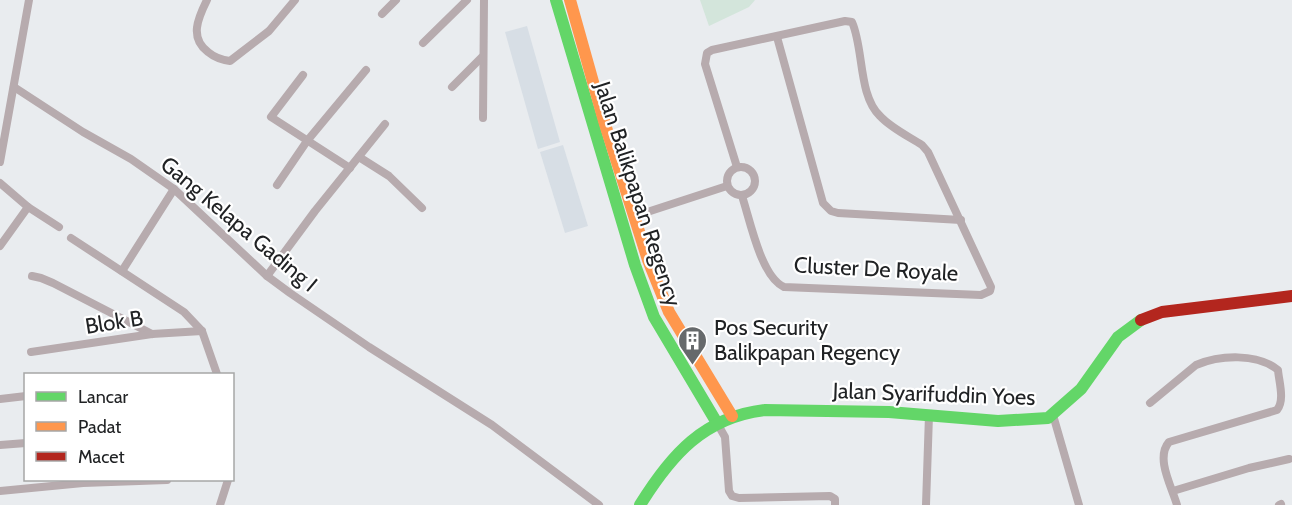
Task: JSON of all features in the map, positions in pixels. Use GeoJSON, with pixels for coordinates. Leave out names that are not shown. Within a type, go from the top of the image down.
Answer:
{"type":"FeatureCollection","features":[{"type":"Feature","properties":{"kind":"main road","name":"Jalan Balikpapan Regency"},"geometry":{"type":"LineString","coordinates":[[556,0],[598,122],[628,196],[669,312],[732,417]]}},
{"type":"Feature","properties":{"kind":"main road","name":"Jalan Balikpapan Regency"},"geometry":{"type":"LineString","coordinates":[[570,0],[615,198],[634,261],[654,317],[717,423]]}},
{"type":"Feature","properties":{"kind":"main road"},"geometry":{"type":"LineString","coordinates":[[615,198],[628,196]]}},
{"type":"Feature","properties":{"kind":"main road"},"geometry":{"type":"LineString","coordinates":[[634,261],[647,255]]}},
{"type":"Feature","properties":{"kind":"main road","name":"Jalan Syarifuddin Yoes"},"geometry":{"type":"LineString","coordinates":[[640,505],[650,489],[685,447],[701,432],[732,417],[765,410],[889,412],[1008,421],[1048,418],[1085,385],[1118,337],[1145,317],[1162,312],[1292,296]]}},
{"type":"Feature","properties":{"kind":"street"},"geometry":{"type":"LineString","coordinates":[[0,162],[29,0]]}},
{"type":"Feature","properties":{"kind":"street"},"geometry":{"type":"LineString","coordinates":[[207,0],[197,24],[196,36],[199,45],[210,54],[230,61],[269,31],[295,0]]}},
{"type":"Feature","properties":{"kind":"street"},"geometry":{"type":"LineString","coordinates":[[382,14],[396,0]]}},
{"type":"Feature","properties":{"kind":"street"},"geometry":{"type":"LineString","coordinates":[[423,44],[467,0]]}},
{"type":"Feature","properties":{"kind":"street"},"geometry":{"type":"LineString","coordinates":[[483,118],[484,0]]}},
{"type":"Feature","properties":{"kind":"street","name":"Cluster De Royale"},"geometry":{"type":"LineString","coordinates":[[737,167],[705,59],[707,53],[845,21],[852,22],[867,92],[873,107],[880,116],[922,145],[928,152],[991,287],[990,291],[986,294],[784,287],[777,284],[765,264],[742,196]]}},
{"type":"Feature","properties":{"kind":"street"},"geometry":{"type":"LineString","coordinates":[[777,37],[826,208],[838,213],[961,220]]}},
{"type":"Feature","properties":{"kind":"street"},"geometry":{"type":"LineString","coordinates":[[452,87],[482,57]]}},
{"type":"Feature","properties":{"kind":"street"},"geometry":{"type":"LineString","coordinates":[[277,185],[307,141],[366,70]]}},
{"type":"Feature","properties":{"kind":"street"},"geometry":{"type":"LineString","coordinates":[[303,75],[271,117],[350,168]]}},
{"type":"Feature","properties":{"kind":"street","name":"Gang Kelapa Gading I"},"geometry":{"type":"LineString","coordinates":[[14,87],[83,132],[131,159],[174,189],[267,276],[307,306],[484,420],[599,505]]}},
{"type":"Feature","properties":{"kind":"street"},"geometry":{"type":"LineString","coordinates":[[267,276],[385,124]]}},
{"type":"Feature","properties":{"kind":"street"},"geometry":{"type":"LineString","coordinates":[[360,157],[389,176],[422,208]]}},
{"type":"Feature","properties":{"kind":"street"},"geometry":{"type":"LineString","coordinates":[[737,167],[745,167],[752,171],[755,179],[754,187],[749,193],[742,196],[733,194],[727,186],[728,174],[737,167]]}},
{"type":"Feature","properties":{"kind":"street"},"geometry":{"type":"LineString","coordinates":[[0,183],[28,207],[59,227]]}},
{"type":"Feature","properties":{"kind":"street"},"geometry":{"type":"LineString","coordinates":[[635,216],[727,186]]}},
{"type":"Feature","properties":{"kind":"street"},"geometry":{"type":"LineString","coordinates":[[122,271],[174,189]]}},
{"type":"Feature","properties":{"kind":"street"},"geometry":{"type":"LineString","coordinates":[[0,246],[28,207]]}},
{"type":"Feature","properties":{"kind":"street"},"geometry":{"type":"LineString","coordinates":[[71,238],[184,312],[202,331],[216,373]]}},
{"type":"Feature","properties":{"kind":"street"},"geometry":{"type":"LineString","coordinates":[[32,276],[54,283],[152,334]]}},
{"type":"Feature","properties":{"kind":"street","name":"Blok B"},"geometry":{"type":"LineString","coordinates":[[31,352],[152,334],[202,331]]}},
{"type":"Feature","properties":{"kind":"street"},"geometry":{"type":"LineString","coordinates":[[1150,404],[1196,364],[1230,358],[1255,358],[1278,370],[1281,400],[1277,410],[1169,442],[1163,448],[1162,458],[1177,505]]}},
{"type":"Feature","properties":{"kind":"street"},"geometry":{"type":"LineString","coordinates":[[0,399],[24,396]]}},
{"type":"Feature","properties":{"kind":"street"},"geometry":{"type":"LineString","coordinates":[[926,505],[930,415]]}},
{"type":"Feature","properties":{"kind":"street"},"geometry":{"type":"LineString","coordinates":[[1053,415],[1078,505]]}},
{"type":"Feature","properties":{"kind":"street"},"geometry":{"type":"LineString","coordinates":[[717,423],[725,437],[729,491],[732,496],[739,498],[830,496],[835,499],[835,505]]}},
{"type":"Feature","properties":{"kind":"street"},"geometry":{"type":"LineString","coordinates":[[0,445],[24,443]]}},
{"type":"Feature","properties":{"kind":"street"},"geometry":{"type":"LineString","coordinates":[[1173,491],[1249,468],[1289,459]]}},
{"type":"Feature","properties":{"kind":"street"},"geometry":{"type":"LineString","coordinates":[[0,491],[83,483],[139,481]]}},
{"type":"Feature","properties":{"kind":"street"},"geometry":{"type":"LineString","coordinates":[[220,505],[228,481]]}},
{"type":"Feature","properties":{"kind":"shaded area"},"geometry":{"type":"Polygon","coordinates":[[[527,26],[560,142],[538,149],[505,32],[527,26]]]}},
{"type":"Feature","properties":{"kind":"shaded area"},"geometry":{"type":"Polygon","coordinates":[[[563,145],[588,226],[565,233],[540,152],[563,145]]]}},
{"type":"Feature","properties":{"kind":"green space"},"geometry":{"type":"Polygon","coordinates":[[[700,0],[755,0],[749,7],[709,26],[700,0]]]}},
{"type":"Feature","properties":{"kind":"traffic: fast"},"geometry":{"type":"LineString","coordinates":[[556,0],[635,265],[654,317],[717,423]]}},
{"type":"Feature","properties":{"kind":"traffic: fast"},"geometry":{"type":"LineString","coordinates":[[640,505],[664,470],[691,441],[724,421],[743,414],[765,410],[889,412],[998,421],[1048,418],[1081,389],[1118,337],[1141,320]]}},
{"type":"Feature","properties":{"kind":"traffic: slow"},"geometry":{"type":"LineString","coordinates":[[570,0],[604,121],[648,260],[669,312],[732,416]]}},
{"type":"Feature","properties":{"kind":"traffic: jam"},"geometry":{"type":"LineString","coordinates":[[1141,320],[1162,312],[1292,296]]}},
{"type":"Feature","properties":{"kind":"place","name":"Pos Security Balikpapan Regency"},"geometry":{"type":"Point","coordinates":[693,366]}}]}
